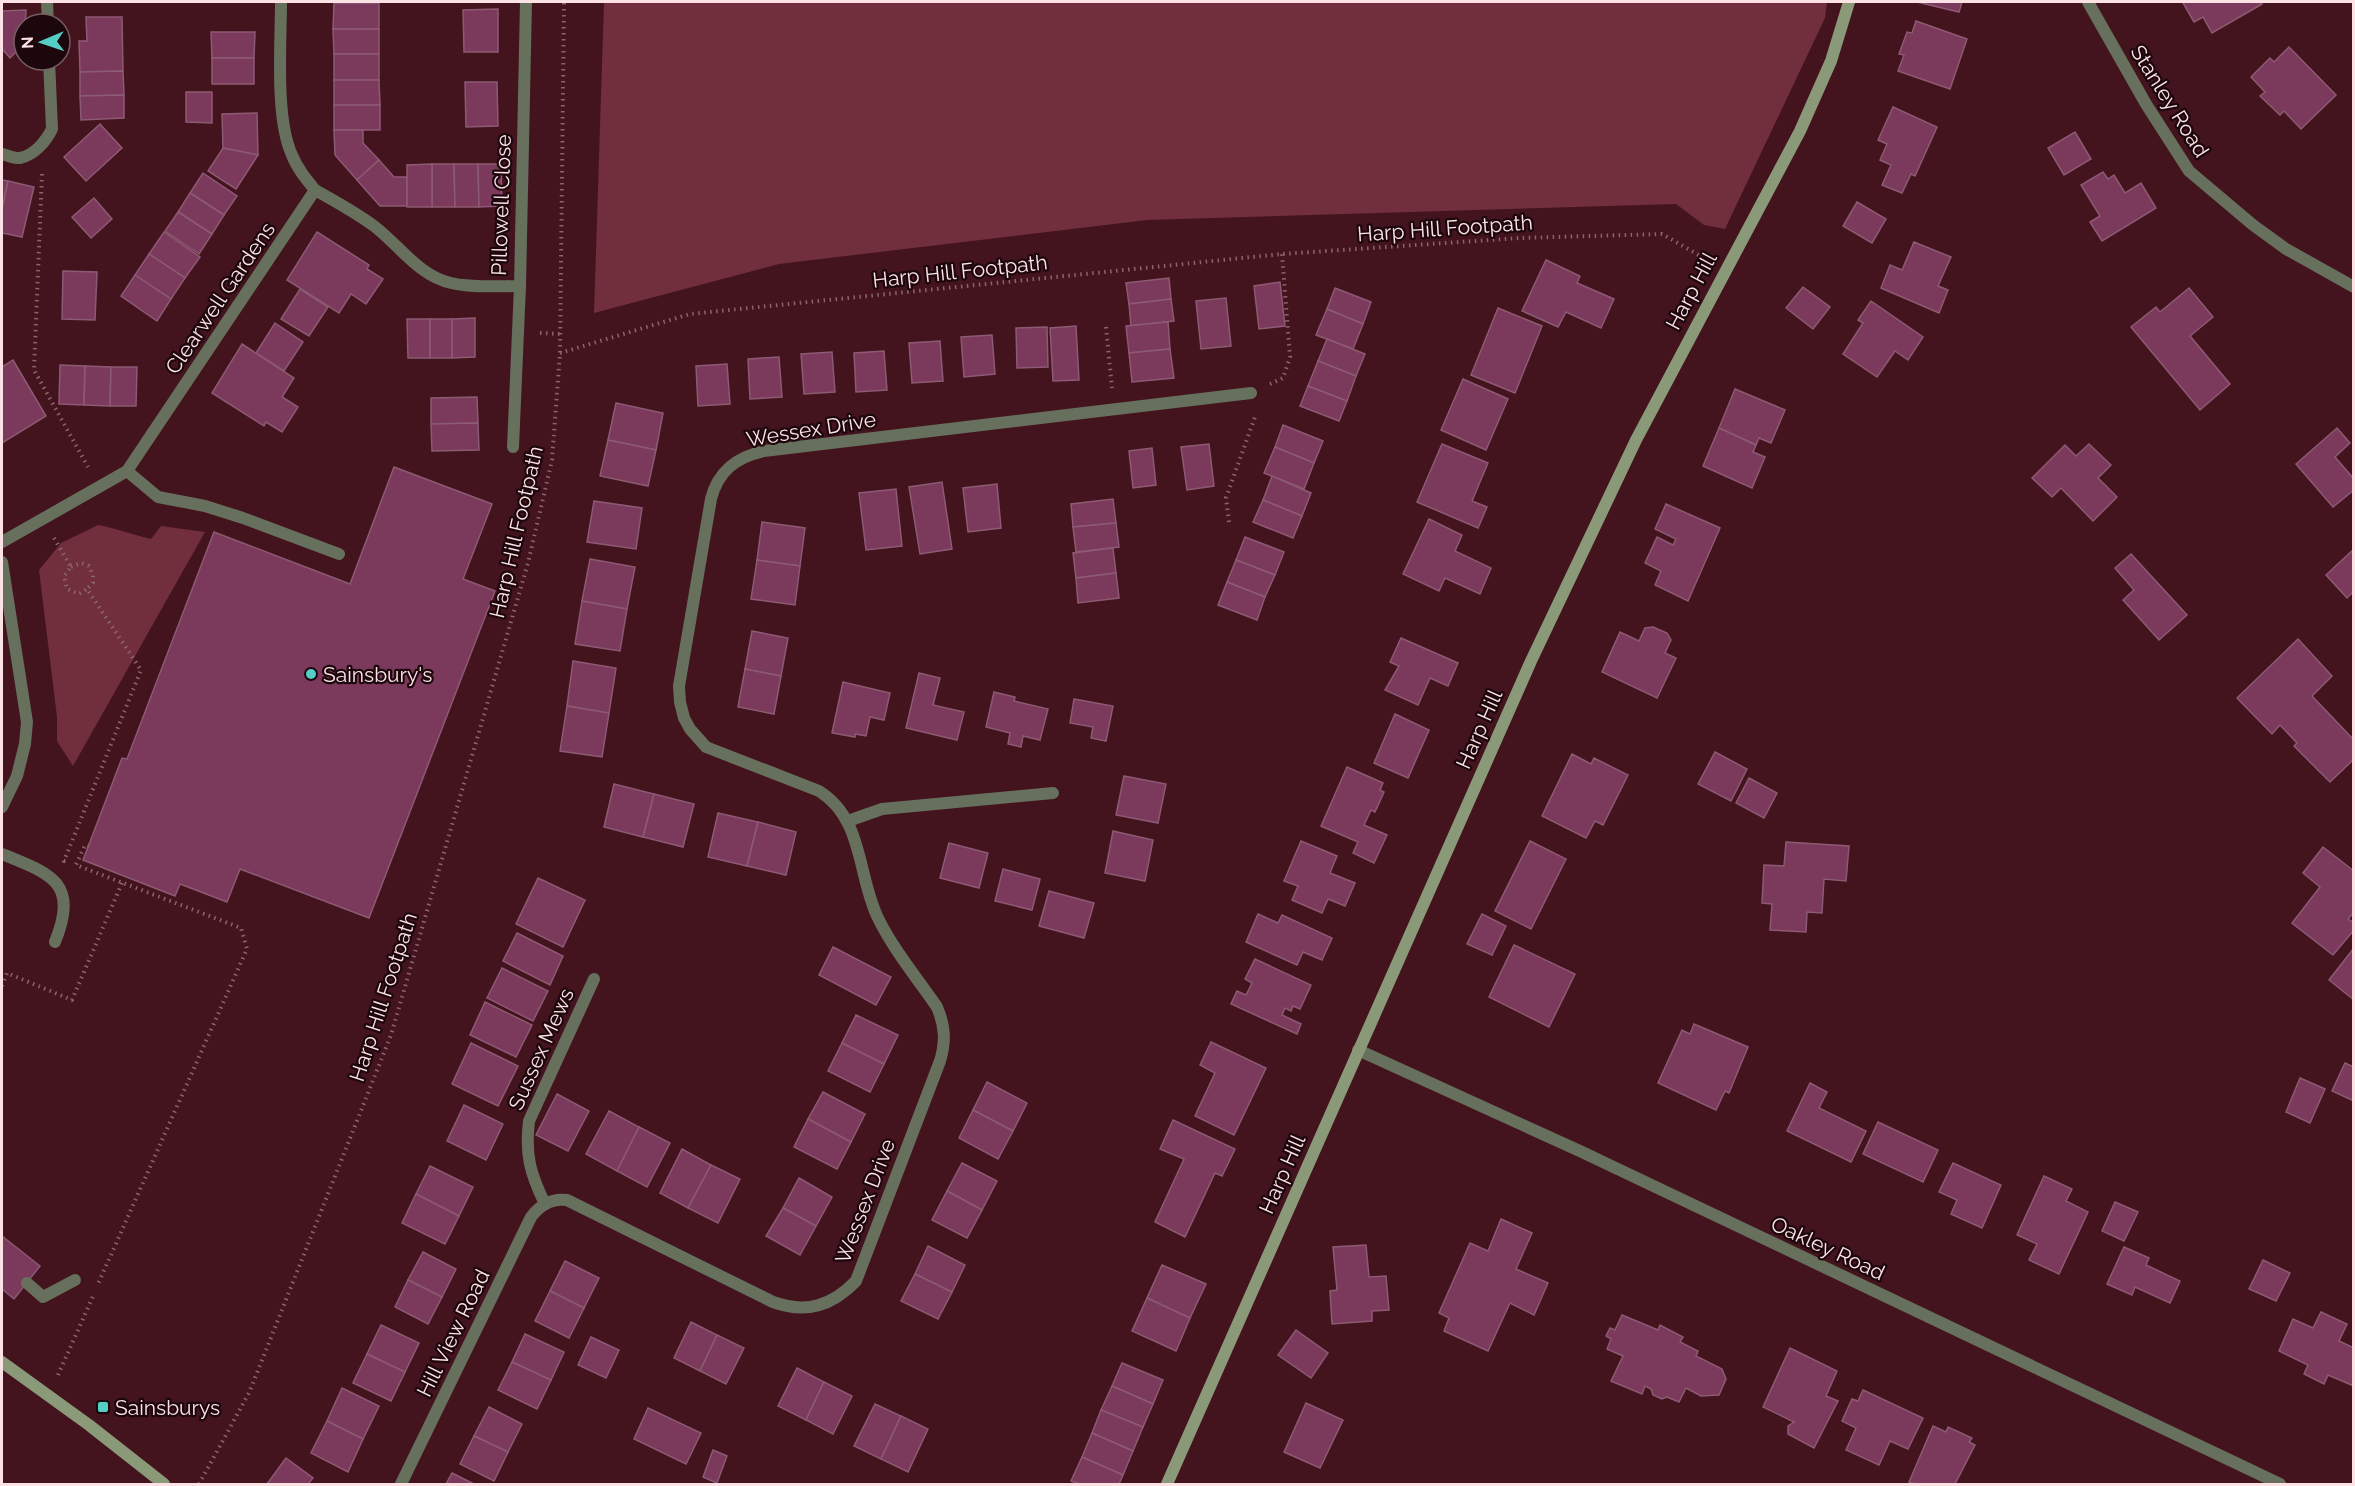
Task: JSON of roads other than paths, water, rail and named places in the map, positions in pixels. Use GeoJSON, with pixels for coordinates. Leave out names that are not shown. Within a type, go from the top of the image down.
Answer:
{"type":"FeatureCollection","features":[{"type":"Feature","properties":{"kind":"street"},"geometry":{"type":"LineString","coordinates":[[281,2],[282,114],[285,134],[291,154],[301,173],[315,190]]}},
{"type":"Feature","properties":{"kind":"street","name":"Pillowell Close"},"geometry":{"type":"LineString","coordinates":[[315,190],[345,206],[373,225],[423,270],[436,278],[466,285],[520,286],[526,2]]}},
{"type":"Feature","properties":{"kind":"street","name":"Harp Hill"},"geometry":{"type":"LineString","coordinates":[[1167,1485],[1541,640],[1636,440],[1816,96],[1831,62],[1849,2]]}},
{"type":"Feature","properties":{"kind":"street","name":"Stanley Road"},"geometry":{"type":"LineString","coordinates":[[2088,2],[2145,104],[2189,171],[2261,231],[2315,266],[2354,286]]}},
{"type":"Feature","properties":{"kind":"street"},"geometry":{"type":"LineString","coordinates":[[2,154],[19,158],[32,153],[43,143],[52,129],[50,72]]}},
{"type":"Feature","properties":{"kind":"street","name":"Clearwell Gardens"},"geometry":{"type":"LineString","coordinates":[[2,542],[127,471],[315,190]]}},
{"type":"Feature","properties":{"kind":"street"},"geometry":{"type":"LineString","coordinates":[[513,447],[520,286]]}},
{"type":"Feature","properties":{"kind":"street","name":"Wessex Drive"},"geometry":{"type":"LineString","coordinates":[[545,1204],[559,1199],[575,1202],[786,1306],[814,1307],[830,1302],[856,1281],[944,1046],[944,1030],[937,1007],[879,920],[866,890],[848,821],[832,799],[819,791],[706,747],[690,729],[684,718],[679,686],[711,499],[720,476],[741,458],[764,451],[1251,393]]}},
{"type":"Feature","properties":{"kind":"street"},"geometry":{"type":"LineString","coordinates":[[127,471],[158,497],[205,506],[339,554]]}},
{"type":"Feature","properties":{"kind":"street"},"geometry":{"type":"LineString","coordinates":[[2,562],[27,722],[25,744],[17,776],[2,807]]}},
{"type":"Feature","properties":{"kind":"street"},"geometry":{"type":"LineString","coordinates":[[848,821],[882,808],[1053,793]]}},
{"type":"Feature","properties":{"kind":"street"},"geometry":{"type":"LineString","coordinates":[[2,854],[48,874],[57,884],[63,894],[64,909],[61,927],[55,942]]}},
{"type":"Feature","properties":{"kind":"street","name":"Sussex Mews"},"geometry":{"type":"LineString","coordinates":[[545,1204],[533,1180],[528,1160],[526,1143],[529,1120],[594,980]]}},
{"type":"Feature","properties":{"kind":"street","name":"Oakley Road"},"geometry":{"type":"LineString","coordinates":[[1358,1050],[1582,1152],[2280,1485]]}},
{"type":"Feature","properties":{"kind":"street","name":"Hill View Road"},"geometry":{"type":"LineString","coordinates":[[401,1485],[531,1217],[545,1204]]}},
{"type":"Feature","properties":{"kind":"street"},"geometry":{"type":"LineString","coordinates":[[27,1283],[42,1297],[75,1280]]}},
{"type":"Feature","properties":{"kind":"street"},"geometry":{"type":"LineString","coordinates":[[2,1362],[49,1395],[164,1485]]}},
{"type":"Feature","properties":{"kind":"place","name":"Sainsbury's"},"geometry":{"type":"Point","coordinates":[311,674]}},
{"type":"Feature","properties":{"kind":"place","name":"Sainsburys"},"geometry":{"type":"Point","coordinates":[103,1407]}}]}
